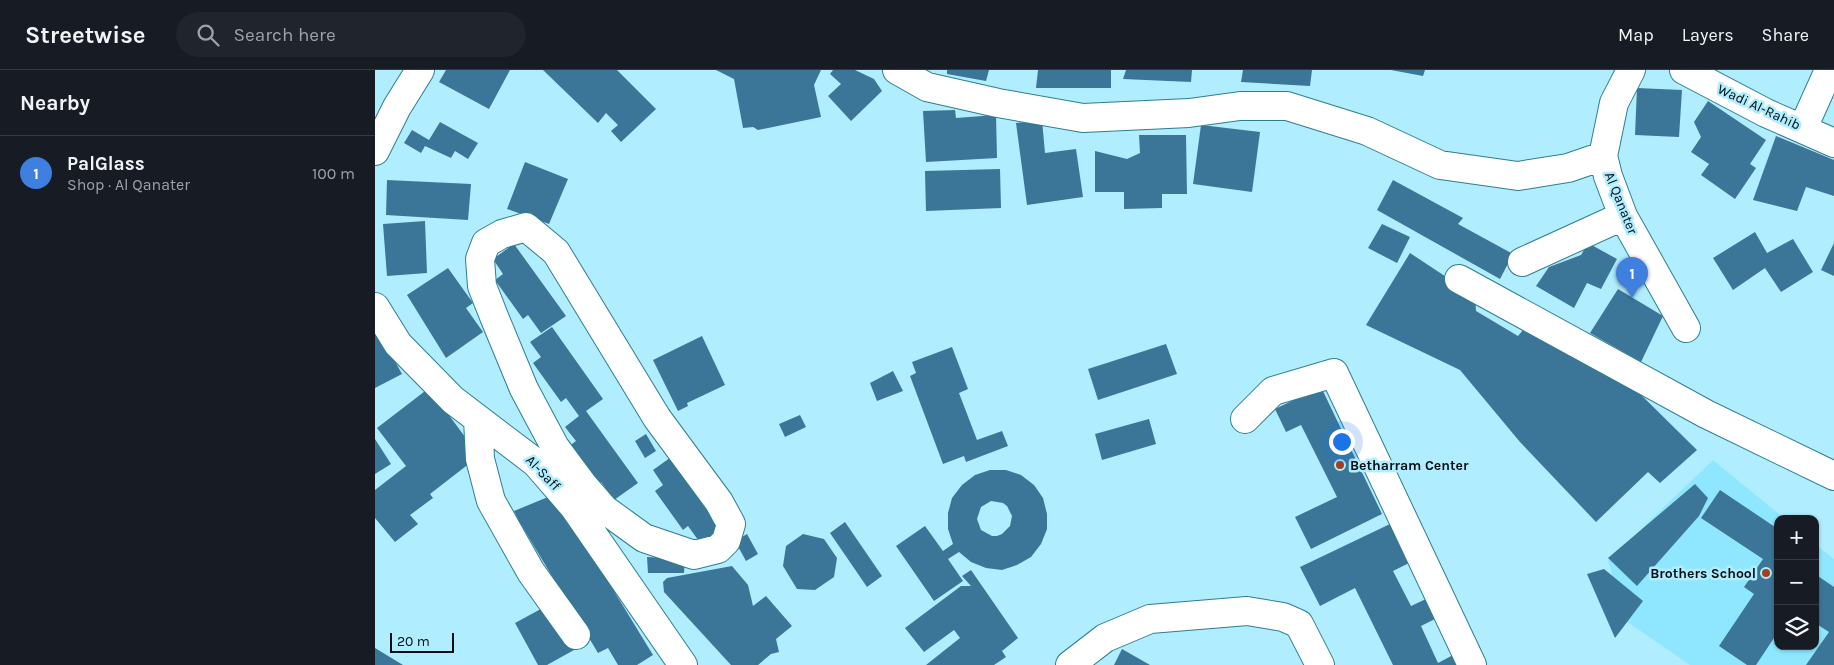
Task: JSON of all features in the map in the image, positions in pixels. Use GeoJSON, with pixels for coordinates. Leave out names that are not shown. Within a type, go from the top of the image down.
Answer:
{"type":"FeatureCollection","features":[{"type":"Feature","properties":{"kind":"street"},"geometry":{"type":"LineString","coordinates":[[375,151],[397,107],[420,70]]}},
{"type":"Feature","properties":{"kind":"street"},"geometry":{"type":"LineString","coordinates":[[897,70],[927,87],[998,103],[1083,118],[1189,113],[1241,106],[1287,106],[1367,131],[1440,165],[1518,176],[1568,168],[1603,156],[1614,102],[1631,70]]}},
{"type":"Feature","properties":{"kind":"street","name":"Wadi Al-Rahib"},"geometry":{"type":"LineString","coordinates":[[1684,70],[1766,113],[1834,142]]}},
{"type":"Feature","properties":{"kind":"street"},"geometry":{"type":"LineString","coordinates":[[1803,128],[1829,70]]}},
{"type":"Feature","properties":{"kind":"street","name":"Al Qanater"},"geometry":{"type":"LineString","coordinates":[[1603,156],[1608,176],[1623,216],[1686,328]]}},
{"type":"Feature","properties":{"kind":"street"},"geometry":{"type":"LineString","coordinates":[[1521,262],[1623,216]]}},
{"type":"Feature","properties":{"kind":"street"},"geometry":{"type":"LineString","coordinates":[[526,227],[556,252],[657,418],[719,502],[731,524],[726,541],[717,549],[694,555],[644,538],[604,509],[584,486],[545,455],[525,389],[482,286],[481,259],[486,243],[502,234],[526,227]]}},
{"type":"Feature","properties":{"kind":"street"},"geometry":{"type":"LineString","coordinates":[[1459,279],[1706,414],[1834,476]]}},
{"type":"Feature","properties":{"kind":"street","name":"Al-Saff"},"geometry":{"type":"LineString","coordinates":[[375,307],[398,344],[453,400],[477,419],[545,455],[574,507],[683,665]]}},
{"type":"Feature","properties":{"kind":"street"},"geometry":{"type":"LineString","coordinates":[[1245,419],[1273,391],[1334,373],[1472,665]]}},
{"type":"Feature","properties":{"kind":"street"},"geometry":{"type":"LineString","coordinates":[[477,419],[480,459],[491,502],[531,572],[576,635]]}},
{"type":"Feature","properties":{"kind":"street"},"geometry":{"type":"LineString","coordinates":[[1070,665],[1105,638],[1150,619],[1247,611],[1283,616],[1299,624],[1320,665]]}},
{"type":"Feature","properties":{"kind":"shaded area"},"geometry":{"type":"Polygon","coordinates":[[[1713,460],[1780,515],[1774,515],[1774,650],[1819,650],[1819,547],[1834,559],[1834,665],[1690,665],[1626,621],[1608,561],[1713,460]]]}},
{"type":"Feature","properties":{"kind":"building"},"geometry":{"type":"Polygon","coordinates":[[[446,70],[510,70],[489,109],[439,82],[446,70]]]}},
{"type":"Feature","properties":{"kind":"building"},"geometry":{"type":"Polygon","coordinates":[[[543,70],[617,70],[656,109],[621,142],[611,131],[618,125],[606,113],[598,123],[543,70]]]}},
{"type":"Feature","properties":{"kind":"building"},"geometry":{"type":"Polygon","coordinates":[[[716,70],[821,70],[814,85],[821,117],[758,130],[753,127],[743,128],[734,79],[716,70]]]}},
{"type":"Feature","properties":{"kind":"building"},"geometry":{"type":"Polygon","coordinates":[[[833,70],[855,70],[874,79],[882,91],[851,121],[828,96],[841,84],[830,74],[833,70]]]}},
{"type":"Feature","properties":{"kind":"building"},"geometry":{"type":"Polygon","coordinates":[[[947,70],[989,70],[986,81],[947,74],[947,70]]]}},
{"type":"Feature","properties":{"kind":"building"},"geometry":{"type":"Polygon","coordinates":[[[1038,70],[1111,70],[1111,88],[1036,88],[1038,70]]]}},
{"type":"Feature","properties":{"kind":"building"},"geometry":{"type":"Polygon","coordinates":[[[1126,70],[1192,70],[1191,82],[1123,79],[1126,70]]]}},
{"type":"Feature","properties":{"kind":"building"},"geometry":{"type":"Polygon","coordinates":[[[1243,70],[1312,70],[1310,86],[1241,82],[1243,70]]]}},
{"type":"Feature","properties":{"kind":"building"},"geometry":{"type":"Polygon","coordinates":[[[1391,70],[1425,70],[1423,76],[1391,70]]]}},
{"type":"Feature","properties":{"kind":"building"},"geometry":{"type":"Polygon","coordinates":[[[1637,88],[1682,90],[1679,137],[1635,135],[1637,88]]]}},
{"type":"Feature","properties":{"kind":"building"},"geometry":{"type":"Polygon","coordinates":[[[1708,101],[1766,140],[1750,164],[1756,168],[1735,199],[1701,175],[1709,164],[1691,152],[1701,137],[1694,122],[1708,101]]]}},
{"type":"Feature","properties":{"kind":"building"},"geometry":{"type":"Polygon","coordinates":[[[955,110],[956,118],[996,115],[997,158],[926,162],[923,111],[955,110]]]}},
{"type":"Feature","properties":{"kind":"building"},"geometry":{"type":"Polygon","coordinates":[[[1042,120],[1045,153],[1076,149],[1083,197],[1027,205],[1016,123],[1042,120]]]}},
{"type":"Feature","properties":{"kind":"building"},"geometry":{"type":"Polygon","coordinates":[[[440,122],[478,143],[468,159],[455,151],[451,158],[425,146],[421,153],[404,143],[412,130],[429,140],[440,122]]]}},
{"type":"Feature","properties":{"kind":"building"},"geometry":{"type":"Polygon","coordinates":[[[1201,125],[1260,132],[1252,192],[1193,184],[1201,125]]]}},
{"type":"Feature","properties":{"kind":"building"},"geometry":{"type":"Polygon","coordinates":[[[1139,135],[1186,135],[1187,194],[1162,194],[1162,208],[1124,209],[1124,192],[1095,192],[1095,151],[1127,159],[1140,153],[1139,135]]]}},
{"type":"Feature","properties":{"kind":"building"},"geometry":{"type":"Polygon","coordinates":[[[1776,136],[1834,160],[1834,196],[1806,187],[1797,211],[1753,200],[1776,136]]]}},
{"type":"Feature","properties":{"kind":"building"},"geometry":{"type":"Polygon","coordinates":[[[525,162],[568,179],[549,224],[507,209],[525,162]]]}},
{"type":"Feature","properties":{"kind":"building"},"geometry":{"type":"Polygon","coordinates":[[[1000,169],[1001,208],[926,211],[925,171],[1000,169]]]}},
{"type":"Feature","properties":{"kind":"building"},"geometry":{"type":"Polygon","coordinates":[[[387,180],[471,184],[468,220],[386,215],[387,180]]]}},
{"type":"Feature","properties":{"kind":"building"},"geometry":{"type":"Polygon","coordinates":[[[1393,180],[1463,218],[1458,224],[1513,254],[1500,279],[1377,210],[1393,180]]]}},
{"type":"Feature","properties":{"kind":"building"},"geometry":{"type":"Polygon","coordinates":[[[425,221],[427,273],[387,276],[383,224],[425,221]]]}},
{"type":"Feature","properties":{"kind":"building"},"geometry":{"type":"Polygon","coordinates":[[[1382,224],[1410,237],[1397,263],[1368,248],[1382,224]]]}},
{"type":"Feature","properties":{"kind":"building"},"geometry":{"type":"Polygon","coordinates":[[[1755,232],[1767,253],[1793,239],[1813,272],[1781,292],[1765,268],[1733,290],[1713,258],[1755,232]]]}},
{"type":"Feature","properties":{"kind":"building"},"geometry":{"type":"Polygon","coordinates":[[[1588,243],[1617,259],[1601,289],[1587,283],[1574,308],[1536,286],[1549,267],[1581,255],[1588,243]]]}},
{"type":"Feature","properties":{"kind":"building"},"geometry":{"type":"Polygon","coordinates":[[[1834,243],[1834,276],[1821,270],[1834,243]]]}},
{"type":"Feature","properties":{"kind":"building"},"geometry":{"type":"Polygon","coordinates":[[[514,244],[566,316],[541,333],[528,315],[523,319],[495,280],[503,274],[493,259],[514,244]]]}},
{"type":"Feature","properties":{"kind":"building"},"geometry":{"type":"Polygon","coordinates":[[[1410,253],[1475,296],[1476,311],[1518,336],[1528,324],[1634,388],[1697,450],[1660,483],[1648,472],[1596,522],[1520,442],[1460,370],[1366,325],[1410,253]]]}},
{"type":"Feature","properties":{"kind":"building"},"geometry":{"type":"Polygon","coordinates":[[[448,268],[473,303],[466,308],[483,332],[446,358],[407,295],[448,268]]]}},
{"type":"Feature","properties":{"kind":"building"},"geometry":{"type":"Polygon","coordinates":[[[1618,289],[1663,316],[1641,362],[1590,333],[1618,289]]]}},
{"type":"Feature","properties":{"kind":"building"},"geometry":{"type":"Polygon","coordinates":[[[375,325],[402,374],[375,388],[375,325]]]}},
{"type":"Feature","properties":{"kind":"building"},"geometry":{"type":"Polygon","coordinates":[[[552,327],[603,399],[586,411],[638,483],[614,500],[601,482],[596,486],[568,447],[576,441],[565,427],[579,416],[566,398],[561,402],[533,363],[541,357],[530,342],[552,327]]]}},
{"type":"Feature","properties":{"kind":"building"},"geometry":{"type":"Polygon","coordinates":[[[702,336],[725,385],[687,403],[688,406],[678,411],[653,360],[702,336]]]}},
{"type":"Feature","properties":{"kind":"building"},"geometry":{"type":"Polygon","coordinates":[[[1166,344],[1177,374],[1098,400],[1088,369],[1166,344]]]}},
{"type":"Feature","properties":{"kind":"building"},"geometry":{"type":"Polygon","coordinates":[[[952,347],[968,389],[959,393],[977,440],[1002,431],[1008,446],[966,462],[964,456],[943,464],[910,376],[916,373],[912,362],[952,347]]]}},
{"type":"Feature","properties":{"kind":"building"},"geometry":{"type":"Polygon","coordinates":[[[893,371],[903,391],[877,401],[870,383],[893,371]]]}},
{"type":"Feature","properties":{"kind":"building","name":"Betharram Center"},"geometry":{"type":"Polygon","coordinates":[[[1321,387],[1382,514],[1311,549],[1295,517],[1337,497],[1301,425],[1286,432],[1275,409],[1321,387]]]}},
{"type":"Feature","properties":{"kind":"building"},"geometry":{"type":"Polygon","coordinates":[[[429,388],[479,456],[430,494],[433,498],[410,515],[418,524],[395,542],[375,518],[375,490],[406,466],[377,428],[429,388]]]}},
{"type":"Feature","properties":{"kind":"building"},"geometry":{"type":"Polygon","coordinates":[[[800,415],[806,427],[785,437],[779,424],[800,415]]]}},
{"type":"Feature","properties":{"kind":"building"},"geometry":{"type":"Polygon","coordinates":[[[1149,419],[1156,444],[1102,460],[1095,434],[1149,419]]]}},
{"type":"Feature","properties":{"kind":"building"},"geometry":{"type":"Polygon","coordinates":[[[646,434],[656,451],[645,458],[635,441],[646,434]]]}},
{"type":"Feature","properties":{"kind":"building"},"geometry":{"type":"Polygon","coordinates":[[[375,439],[391,464],[375,474],[375,439]]]}},
{"type":"Feature","properties":{"kind":"building"},"geometry":{"type":"Polygon","coordinates":[[[674,455],[726,527],[701,544],[688,526],[683,530],[655,491],[663,485],[653,470],[674,455]]]}},
{"type":"Feature","properties":{"kind":"building"},"geometry":{"type":"Polygon","coordinates":[[[990,470],[1006,470],[1021,475],[1034,485],[1043,498],[1047,514],[1047,529],[1041,544],[1031,557],[1017,565],[1002,570],[986,568],[971,562],[959,552],[948,559],[963,581],[934,601],[896,546],[925,526],[943,551],[953,544],[948,529],[948,513],[952,498],[962,485],[975,475],[990,470]],[[991,501],[981,507],[977,519],[981,530],[992,536],[997,536],[1010,526],[1012,516],[1007,506],[1003,503],[991,501]]]}},
{"type":"Feature","properties":{"kind":"building"},"geometry":{"type":"Polygon","coordinates":[[[1695,484],[1708,498],[1699,516],[1637,586],[1608,558],[1695,484]]]}},
{"type":"Feature","properties":{"kind":"building","name":"Brothers School"},"geometry":{"type":"Polygon","coordinates":[[[1720,490],[1774,526],[1774,638],[1756,665],[1747,665],[1719,646],[1754,594],[1744,587],[1763,559],[1701,518],[1720,490]]]}},
{"type":"Feature","properties":{"kind":"building"},"geometry":{"type":"Polygon","coordinates":[[[548,497],[559,501],[653,655],[637,665],[618,665],[608,648],[598,653],[519,521],[514,511],[548,497]]]}},
{"type":"Feature","properties":{"kind":"building"},"geometry":{"type":"Polygon","coordinates":[[[845,522],[882,576],[867,587],[830,533],[845,522]]]}},
{"type":"Feature","properties":{"kind":"building"},"geometry":{"type":"Polygon","coordinates":[[[1390,524],[1409,563],[1393,571],[1411,606],[1426,599],[1435,619],[1421,626],[1438,663],[1453,655],[1458,665],[1393,665],[1355,588],[1320,606],[1300,567],[1390,524]]]}},
{"type":"Feature","properties":{"kind":"building"},"geometry":{"type":"Polygon","coordinates":[[[747,534],[758,554],[746,561],[735,541],[747,534]]]}},
{"type":"Feature","properties":{"kind":"building"},"geometry":{"type":"Polygon","coordinates":[[[803,534],[824,539],[837,558],[834,577],[815,590],[797,589],[783,566],[786,546],[803,534]]]}},
{"type":"Feature","properties":{"kind":"building"},"geometry":{"type":"Polygon","coordinates":[[[647,557],[685,559],[684,573],[648,573],[647,557]]]}},
{"type":"Feature","properties":{"kind":"building"},"geometry":{"type":"Polygon","coordinates":[[[732,566],[748,585],[753,606],[766,596],[792,626],[776,639],[779,652],[771,654],[758,665],[731,665],[664,592],[663,582],[667,578],[732,566]]]}},
{"type":"Feature","properties":{"kind":"building"},"geometry":{"type":"Polygon","coordinates":[[[1604,569],[1643,601],[1615,638],[1587,574],[1604,569]]]}},
{"type":"Feature","properties":{"kind":"building"},"geometry":{"type":"Polygon","coordinates":[[[971,570],[1018,638],[1002,651],[1006,657],[994,665],[926,665],[960,638],[954,630],[924,652],[905,628],[961,586],[971,586],[962,576],[971,570]]]}},
{"type":"Feature","properties":{"kind":"building"},"geometry":{"type":"Polygon","coordinates":[[[1819,577],[1834,587],[1834,665],[1806,665],[1816,650],[1819,650],[1819,646],[1829,632],[1819,626],[1819,577]]]}},
{"type":"Feature","properties":{"kind":"building"},"geometry":{"type":"Polygon","coordinates":[[[550,604],[574,650],[547,665],[538,665],[515,623],[550,604]]]}},
{"type":"Feature","properties":{"kind":"building"},"geometry":{"type":"Polygon","coordinates":[[[375,648],[403,665],[375,665],[375,648]]]}},
{"type":"Feature","properties":{"kind":"building"},"geometry":{"type":"Polygon","coordinates":[[[1122,649],[1150,665],[1114,665],[1122,649]]]}},
{"type":"Feature","properties":{"kind":"place","name":"PalGlass"},"geometry":{"type":"Point","coordinates":[1632,298]}},
{"type":"Feature","properties":{"kind":"place","name":"Betharram Center"},"geometry":{"type":"Point","coordinates":[1340,465]}},
{"type":"Feature","properties":{"kind":"place","name":"Brothers School"},"geometry":{"type":"Point","coordinates":[1766,573]}}]}
